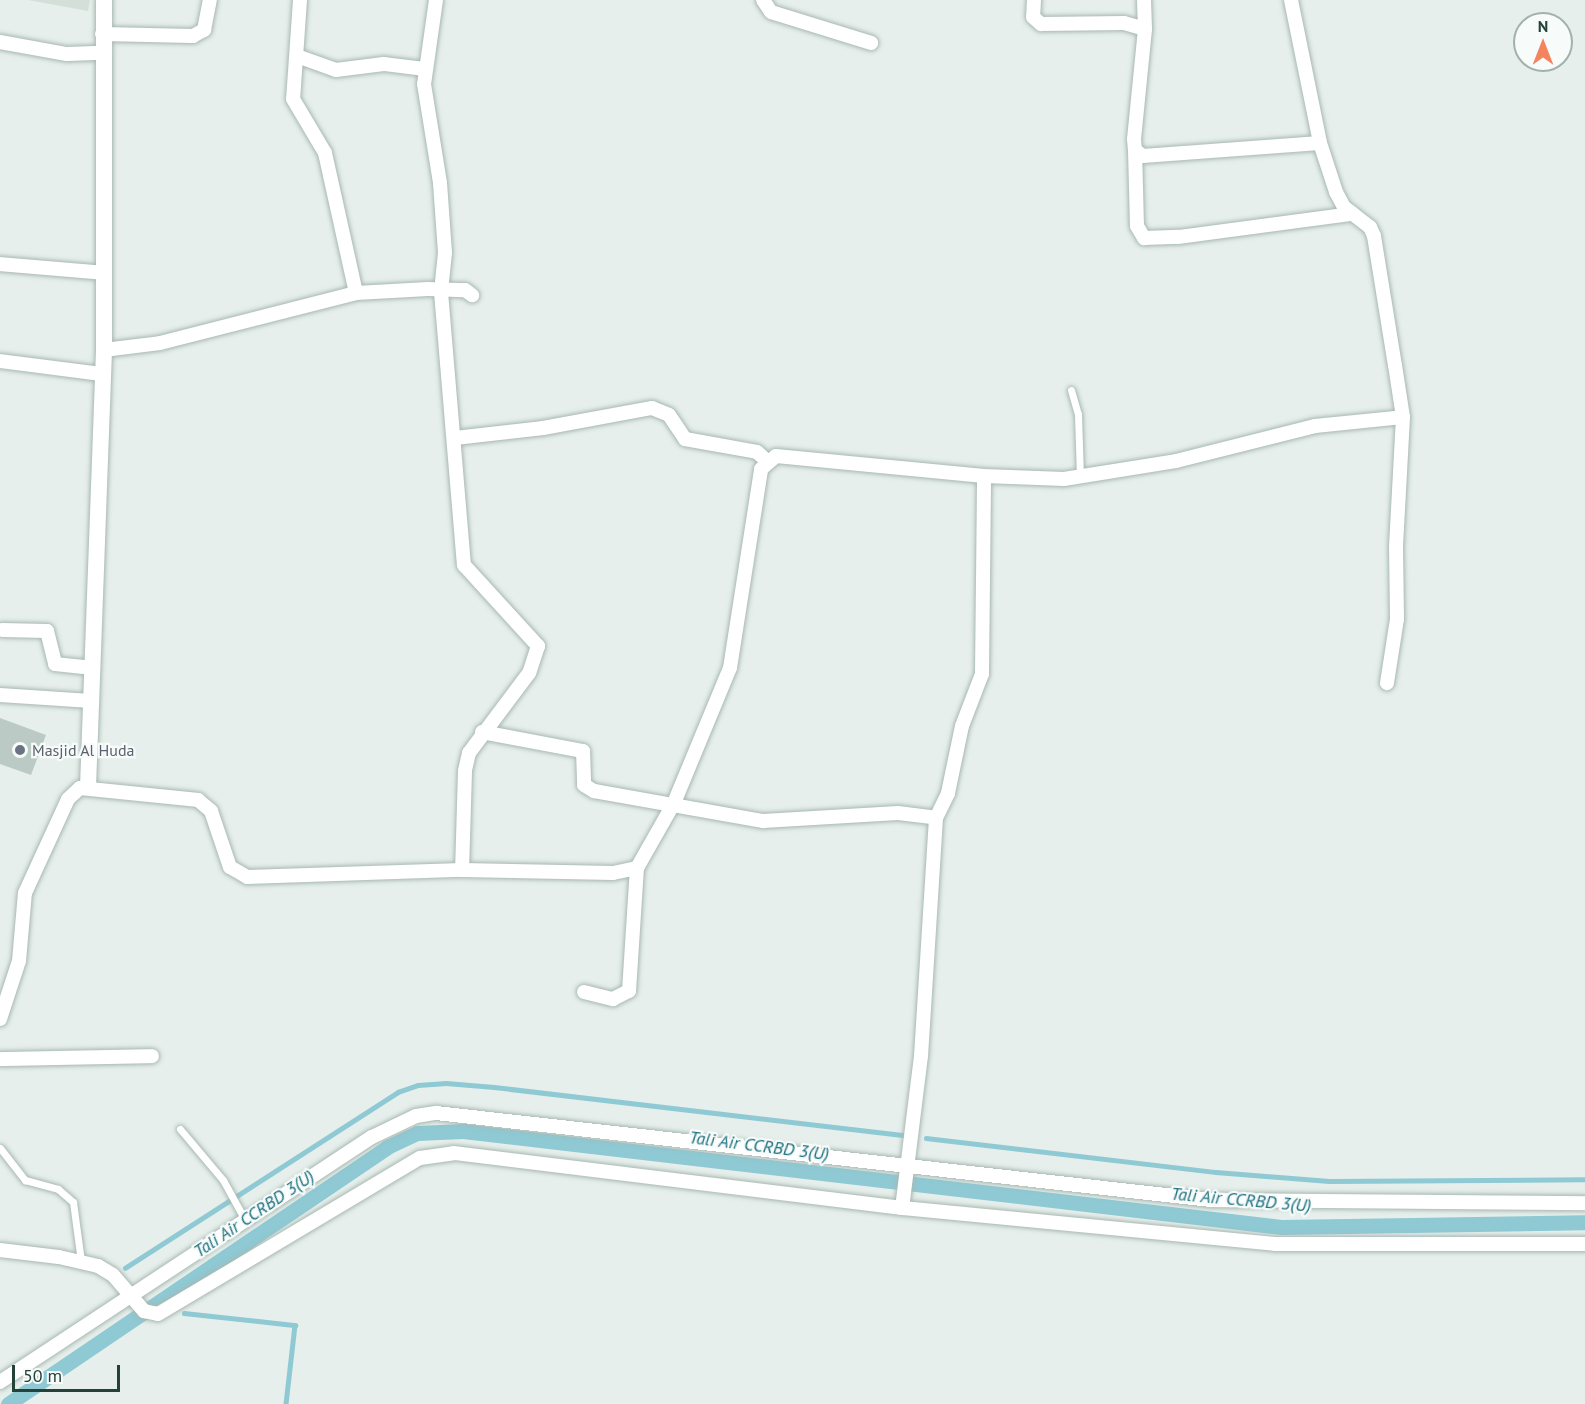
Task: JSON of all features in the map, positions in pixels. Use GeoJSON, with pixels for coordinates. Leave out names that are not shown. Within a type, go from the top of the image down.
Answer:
{"type":"FeatureCollection","features":[{"type":"Feature","properties":{"kind":"street"},"geometry":{"type":"LineString","coordinates":[[88,787],[104,350],[102,34],[104,0]]}},
{"type":"Feature","properties":{"kind":"street"},"geometry":{"type":"LineString","coordinates":[[102,34],[193,36],[204,30],[210,0]]}},
{"type":"Feature","properties":{"kind":"street"},"geometry":{"type":"LineString","coordinates":[[300,0],[293,99],[325,153],[356,293]]}},
{"type":"Feature","properties":{"kind":"street"},"geometry":{"type":"LineString","coordinates":[[436,0],[424,69],[445,253],[441,292],[464,565],[538,646],[538,656],[517,691],[482,732],[465,771],[462,870]]}},
{"type":"Feature","properties":{"kind":"street"},"geometry":{"type":"LineString","coordinates":[[763,0],[771,12],[870,44]]}},
{"type":"Feature","properties":{"kind":"street"},"geometry":{"type":"LineString","coordinates":[[1034,0],[1033,17],[1041,24],[1125,23],[1145,29]]}},
{"type":"Feature","properties":{"kind":"street"},"geometry":{"type":"LineString","coordinates":[[1144,0],[1145,29],[1135,150],[1137,225],[1144,238],[1179,237],[1352,214]]}},
{"type":"Feature","properties":{"kind":"street"},"geometry":{"type":"LineString","coordinates":[[1291,0],[1320,143],[1340,202],[1370,227],[1377,245],[1403,417],[1396,546],[1397,619],[1387,683]]}},
{"type":"Feature","properties":{"kind":"street"},"geometry":{"type":"LineString","coordinates":[[0,42],[67,54],[102,53]]}},
{"type":"Feature","properties":{"kind":"street"},"geometry":{"type":"LineString","coordinates":[[297,56],[336,70],[384,63],[424,69]]}},
{"type":"Feature","properties":{"kind":"street"},"geometry":{"type":"LineString","coordinates":[[1135,150],[1143,156],[1182,155],[1320,143]]}},
{"type":"Feature","properties":{"kind":"street"},"geometry":{"type":"LineString","coordinates":[[0,264],[105,273]]}},
{"type":"Feature","properties":{"kind":"street"},"geometry":{"type":"LineString","coordinates":[[104,350],[160,343],[356,293],[428,289],[441,292],[465,290],[472,295]]}},
{"type":"Feature","properties":{"kind":"street"},"geometry":{"type":"LineString","coordinates":[[0,361],[102,374]]}},
{"type":"Feature","properties":{"kind":"street"},"geometry":{"type":"LineString","coordinates":[[455,438],[543,428],[652,408],[669,414],[685,439],[757,452],[767,461]]}},
{"type":"Feature","properties":{"kind":"street"},"geometry":{"type":"LineString","coordinates":[[584,992],[614,999],[629,991],[637,868],[674,803],[730,668],[759,481],[767,461],[785,454],[984,476],[1080,476],[1176,461],[1315,426],[1403,417]]}},
{"type":"Feature","properties":{"kind":"street"},"geometry":{"type":"LineString","coordinates":[[903,1203],[921,1056],[936,818],[948,793],[962,726],[982,674],[984,476]]}},
{"type":"Feature","properties":{"kind":"street"},"geometry":{"type":"LineString","coordinates":[[2,630],[47,631],[55,664],[93,668]]}},
{"type":"Feature","properties":{"kind":"street"},"geometry":{"type":"LineString","coordinates":[[0,695],[91,701]]}},
{"type":"Feature","properties":{"kind":"street"},"geometry":{"type":"LineString","coordinates":[[482,732],[578,749],[586,755],[588,788],[770,821],[898,813],[936,818]]}},
{"type":"Feature","properties":{"kind":"street"},"geometry":{"type":"LineString","coordinates":[[0,1019],[19,961],[23,900],[68,799],[75,790],[88,787],[198,800],[211,811],[230,867],[247,877],[462,870],[613,873],[637,868]]}},
{"type":"Feature","properties":{"kind":"street"},"geometry":{"type":"LineString","coordinates":[[0,1059],[152,1056]]}},
{"type":"Feature","properties":{"kind":"street"},"geometry":{"type":"LineString","coordinates":[[0,1382],[372,1137],[416,1116],[436,1113],[907,1171],[1211,1200],[1585,1203]]}},
{"type":"Feature","properties":{"kind":"street"},"geometry":{"type":"LineString","coordinates":[[0,1251],[81,1261],[117,1280],[149,1314],[168,1311],[390,1175],[436,1154],[477,1154],[1286,1244],[1585,1244]]}},
{"type":"Feature","properties":{"kind":"lane"},"geometry":{"type":"LineString","coordinates":[[1071,390],[1078,414],[1080,476]]}},
{"type":"Feature","properties":{"kind":"lane"},"geometry":{"type":"LineString","coordinates":[[180,1129],[229,1190],[245,1220]]}},
{"type":"Feature","properties":{"kind":"lane"},"geometry":{"type":"LineString","coordinates":[[0,1148],[25,1180],[58,1189],[73,1202],[81,1261]]}},
{"type":"Feature","properties":{"kind":"shaded area"},"geometry":{"type":"Polygon","coordinates":[[[28,0],[90,0],[88,11],[28,0]]]}},
{"type":"Feature","properties":{"kind":"building","name":"Masjid Al Huda"},"geometry":{"type":"Polygon","coordinates":[[[0,718],[46,735],[31,775],[0,764],[0,718]]]}},
{"type":"Feature","properties":{"kind":"waterway"},"geometry":{"type":"LineString","coordinates":[[125,1268],[398,1092],[418,1085],[446,1083],[494,1087],[904,1135]]}},
{"type":"Feature","properties":{"kind":"waterway","name":"Tali Air CCRBD 3(U)"},"geometry":{"type":"LineString","coordinates":[[8,1404],[387,1147],[417,1133],[463,1131],[1282,1227],[1585,1222]]}},
{"type":"Feature","properties":{"kind":"waterway"},"geometry":{"type":"LineString","coordinates":[[926,1138],[1216,1172],[1329,1181],[1585,1179]]}},
{"type":"Feature","properties":{"kind":"waterway"},"geometry":{"type":"LineString","coordinates":[[184,1313],[295,1325],[286,1404]]}},
{"type":"Feature","properties":{"kind":"place","name":"Masjid Al Huda"},"geometry":{"type":"Point","coordinates":[20,750]}}]}
